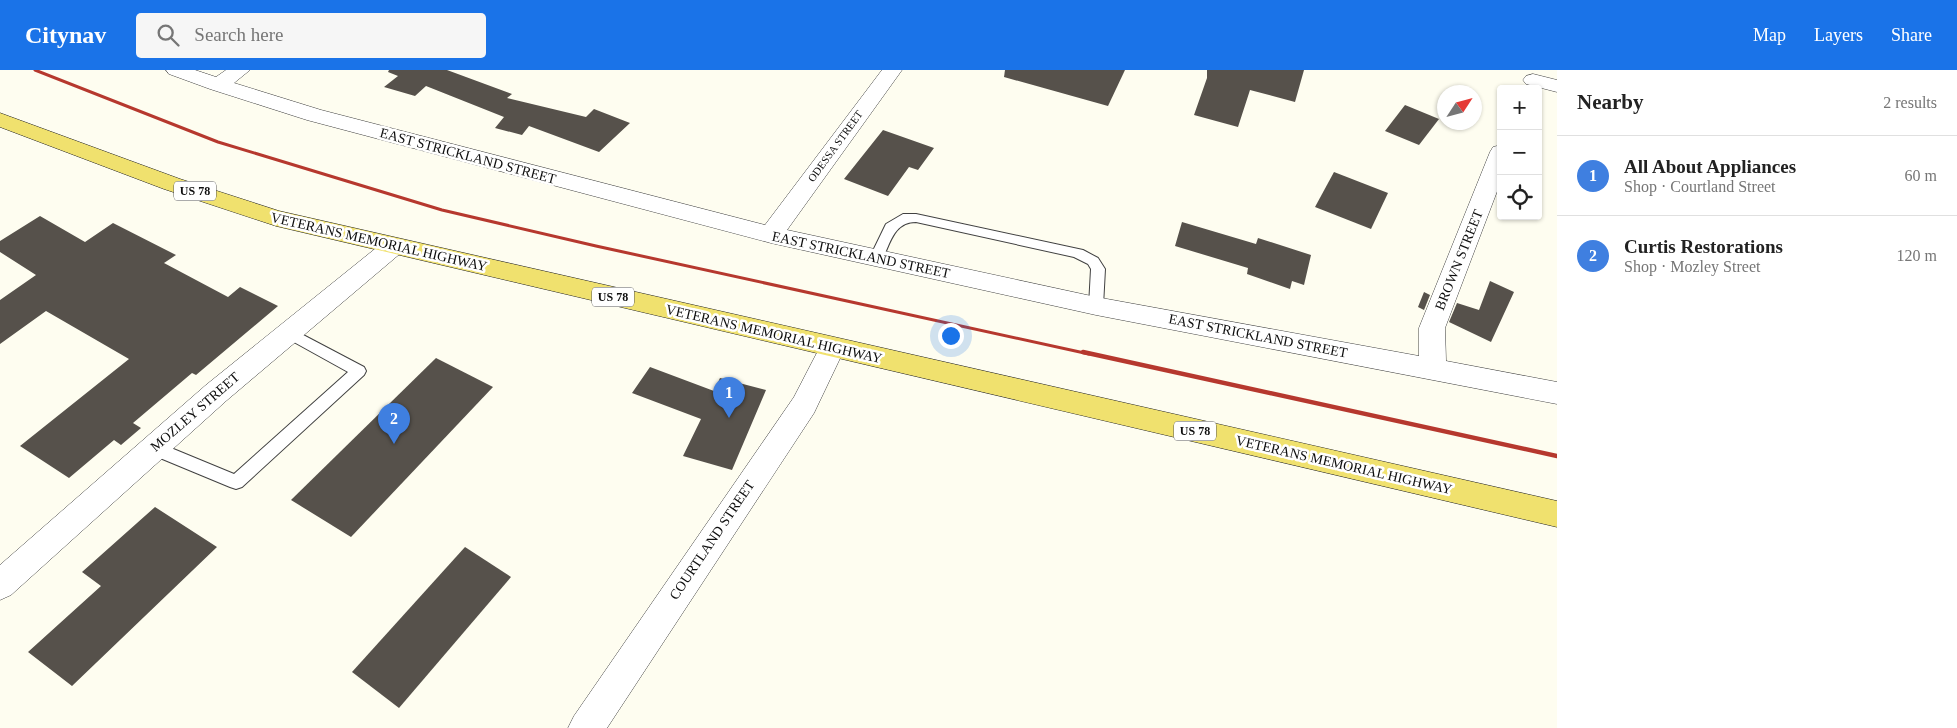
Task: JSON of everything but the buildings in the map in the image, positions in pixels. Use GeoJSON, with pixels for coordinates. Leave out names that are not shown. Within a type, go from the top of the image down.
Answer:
{"type":"FeatureCollection","features":[{"type":"Feature","properties":{"kind":"main road","name":"VETERANS MEMORIAL HIGHWAY"},"geometry":{"type":"LineString","coordinates":[[0,120],[172,184],[276,218],[1557,514]]}},
{"type":"Feature","properties":{"kind":"street","name":"EAST STRICKLAND STREET"},"geometry":{"type":"LineString","coordinates":[[176,70],[217,85],[348,124],[770,235],[1096,306],[1557,393]]}},
{"type":"Feature","properties":{"kind":"street"},"geometry":{"type":"LineString","coordinates":[[217,85],[240,70]]}},
{"type":"Feature","properties":{"kind":"street","name":"ODESSA STREET"},"geometry":{"type":"LineString","coordinates":[[770,235],[890,73],[866,70]]}},
{"type":"Feature","properties":{"kind":"street"},"geometry":{"type":"LineString","coordinates":[[1533,79],[1557,86]]}},
{"type":"Feature","properties":{"kind":"street","name":"BROWN STREET"},"geometry":{"type":"LineString","coordinates":[[1433,370],[1432,328],[1497,162]]}},
{"type":"Feature","properties":{"kind":"street","name":"MOZLEY STREET"},"geometry":{"type":"LineString","coordinates":[[0,585],[288,332],[394,246]]}},
{"type":"Feature","properties":{"kind":"street","name":"COURTLAND STREET"},"geometry":{"type":"LineString","coordinates":[[586,728],[804,405],[832,348]]}},
{"type":"Feature","properties":{"kind":"lane"},"geometry":{"type":"LineString","coordinates":[[876,258],[891,227],[903,218],[916,218],[1078,253],[1093,261],[1098,269],[1096,306]]}},
{"type":"Feature","properties":{"kind":"lane"},"geometry":{"type":"LineString","coordinates":[[154,448],[236,482],[359,371],[288,332]]}},
{"type":"Feature","properties":{"kind":"railway"},"geometry":{"type":"LineString","coordinates":[[35,70],[218,142],[442,210],[596,246],[1089,354]]}},
{"type":"Feature","properties":{"kind":"railway"},"geometry":{"type":"LineString","coordinates":[[1083,352],[1557,456]]}},
{"type":"Feature","properties":{"kind":"place","name":"All About Appliances"},"geometry":{"type":"Point","coordinates":[729,418]}},
{"type":"Feature","properties":{"kind":"place","name":"Curtis Restorations"},"geometry":{"type":"Point","coordinates":[394,444]}}]}
